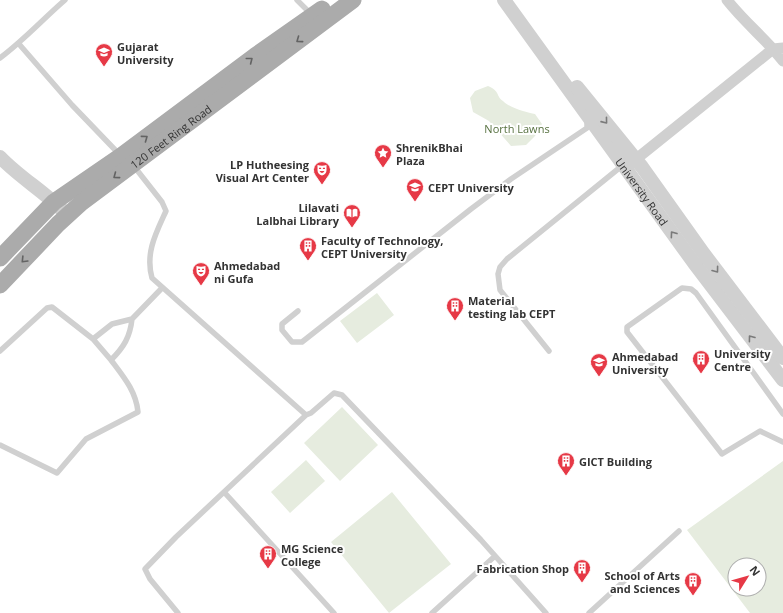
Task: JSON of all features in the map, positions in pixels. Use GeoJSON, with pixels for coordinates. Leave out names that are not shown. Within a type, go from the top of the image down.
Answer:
{"type":"FeatureCollection","features":[{"type":"Feature","properties":{"kind":"main road","name":"120 Feet Ring Road"},"geometry":{"type":"LineString","coordinates":[[0,285],[67,215],[126,160],[254,56],[333,0]]}},
{"type":"Feature","properties":{"kind":"main road","name":"120 Feet Ring Road"},"geometry":{"type":"LineString","coordinates":[[0,258],[54,202],[126,160],[353,0]]}},
{"type":"Feature","properties":{"kind":"street","name":"University Road"},"geometry":{"type":"LineString","coordinates":[[504,0],[590,119],[704,254],[783,358]]}},
{"type":"Feature","properties":{"kind":"street","name":"University Road"},"geometry":{"type":"LineString","coordinates":[[516,0],[578,87],[694,263],[783,380]]}},
{"type":"Feature","properties":{"kind":"street"},"geometry":{"type":"LineString","coordinates":[[727,0],[742,19],[778,48],[783,61]]}},
{"type":"Feature","properties":{"kind":"street"},"geometry":{"type":"LineString","coordinates":[[628,164],[778,48]]}},
{"type":"Feature","properties":{"kind":"street"},"geometry":{"type":"LineString","coordinates":[[0,157],[15,173],[54,202],[67,215]]}},
{"type":"Feature","properties":{"kind":"lane"},"geometry":{"type":"LineString","coordinates":[[0,58],[19,44],[65,0]]}},
{"type":"Feature","properties":{"kind":"lane"},"geometry":{"type":"LineString","coordinates":[[297,0],[312,16]]}},
{"type":"Feature","properties":{"kind":"lane"},"geometry":{"type":"LineString","coordinates":[[19,44],[72,104],[126,160],[162,202],[166,211],[154,239],[148,264],[152,278],[306,415]]}},
{"type":"Feature","properties":{"kind":"lane"},"geometry":{"type":"LineString","coordinates":[[298,311],[282,324],[282,330],[292,342],[302,342],[471,208],[587,128],[587,122],[590,119]]}},
{"type":"Feature","properties":{"kind":"lane"},"geometry":{"type":"LineString","coordinates":[[549,351],[500,290],[498,280],[500,267],[529,241],[628,164]]}},
{"type":"Feature","properties":{"kind":"lane"},"geometry":{"type":"LineString","coordinates":[[93,339],[112,324],[132,319],[162,288]]}},
{"type":"Feature","properties":{"kind":"lane"},"geometry":{"type":"LineString","coordinates":[[783,414],[696,293],[691,289],[682,288],[627,327],[627,332],[722,454],[760,431],[783,442]]}},
{"type":"Feature","properties":{"kind":"lane"},"geometry":{"type":"LineString","coordinates":[[0,351],[41,312],[52,307],[93,339],[111,360],[125,378],[137,400],[138,412],[86,439],[57,473],[0,446]]}},
{"type":"Feature","properties":{"kind":"lane"},"geometry":{"type":"LineString","coordinates":[[111,360],[125,346],[130,334],[132,319]]}},
{"type":"Feature","properties":{"kind":"lane"},"geometry":{"type":"LineString","coordinates":[[178,613],[150,579],[145,569],[306,415],[312,413],[334,393],[342,395],[495,556],[546,613]]}},
{"type":"Feature","properties":{"kind":"lane"},"geometry":{"type":"LineString","coordinates":[[224,492],[334,613]]}},
{"type":"Feature","properties":{"kind":"lane"},"geometry":{"type":"LineString","coordinates":[[589,613],[679,531]]}},
{"type":"Feature","properties":{"kind":"lane"},"geometry":{"type":"LineString","coordinates":[[432,613],[495,556]]}},
{"type":"Feature","properties":{"kind":"green space","name":"North Lawns"},"geometry":{"type":"Polygon","coordinates":[[[488,86],[495,90],[505,103],[523,111],[535,114],[542,124],[535,136],[526,145],[511,146],[489,121],[473,112],[470,98],[475,91],[488,86]]]}},
{"type":"Feature","properties":{"kind":"green space"},"geometry":{"type":"Polygon","coordinates":[[[377,293],[394,315],[357,343],[340,321],[377,293]]]}},
{"type":"Feature","properties":{"kind":"green space"},"geometry":{"type":"Polygon","coordinates":[[[342,407],[378,445],[340,481],[304,443],[342,407]]]}},
{"type":"Feature","properties":{"kind":"green space"},"geometry":{"type":"Polygon","coordinates":[[[306,460],[325,481],[290,513],[271,492],[306,460]]]}},
{"type":"Feature","properties":{"kind":"green space"},"geometry":{"type":"Polygon","coordinates":[[[783,461],[783,613],[750,613],[738,597],[767,597],[767,557],[727,557],[727,583],[687,530],[783,461]]]}},
{"type":"Feature","properties":{"kind":"green space"},"geometry":{"type":"Polygon","coordinates":[[[392,492],[451,564],[389,613],[331,542],[392,492]]]}},
{"type":"Feature","properties":{"kind":"place","name":"Gujarat University"},"geometry":{"type":"Point","coordinates":[104,67]}},
{"type":"Feature","properties":{"kind":"place","name":"ShrenikBhai Plaza"},"geometry":{"type":"Point","coordinates":[383,168]}},
{"type":"Feature","properties":{"kind":"place","name":"LP Hutheesing Visual Art Center"},"geometry":{"type":"Point","coordinates":[322,185]}},
{"type":"Feature","properties":{"kind":"place","name":"CEPT University"},"geometry":{"type":"Point","coordinates":[415,202]}},
{"type":"Feature","properties":{"kind":"place","name":"Lilavati Lalbhai Library"},"geometry":{"type":"Point","coordinates":[352,228]}},
{"type":"Feature","properties":{"kind":"place","name":"Faculty of Technology, CEPT University"},"geometry":{"type":"Point","coordinates":[308,261]}},
{"type":"Feature","properties":{"kind":"place","name":"Ahmedabad ni Gufa"},"geometry":{"type":"Point","coordinates":[201,286]}},
{"type":"Feature","properties":{"kind":"place","name":"Material testing lab CEPT"},"geometry":{"type":"Point","coordinates":[455,321]}},
{"type":"Feature","properties":{"kind":"place","name":"University Centre"},"geometry":{"type":"Point","coordinates":[701,374]}},
{"type":"Feature","properties":{"kind":"place","name":"Ahmedabad University"},"geometry":{"type":"Point","coordinates":[599,377]}},
{"type":"Feature","properties":{"kind":"place","name":"GICT Building"},"geometry":{"type":"Point","coordinates":[566,476]}},
{"type":"Feature","properties":{"kind":"place","name":"MG Science College"},"geometry":{"type":"Point","coordinates":[268,569]}},
{"type":"Feature","properties":{"kind":"place","name":"Fabrication Shop"},"geometry":{"type":"Point","coordinates":[582,583]}},
{"type":"Feature","properties":{"kind":"place","name":"School of Arts and Sciences"},"geometry":{"type":"Point","coordinates":[693,596]}}]}
